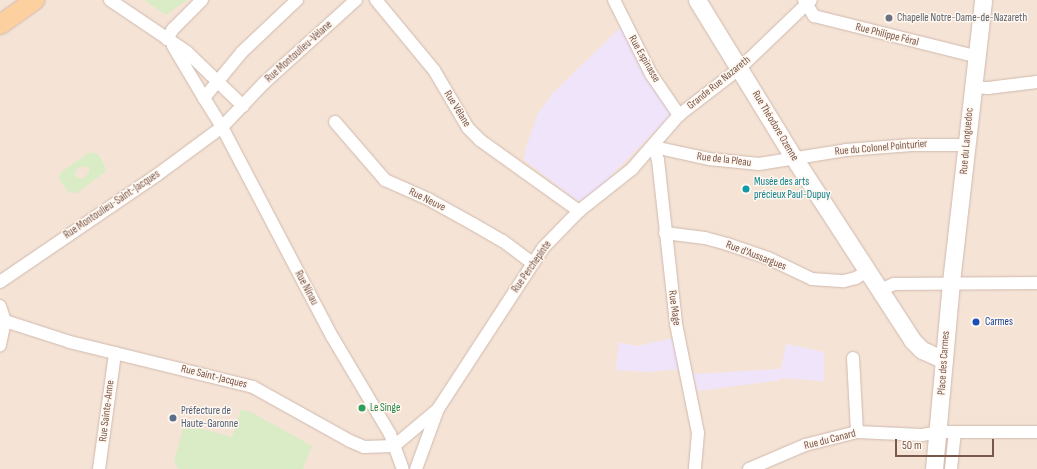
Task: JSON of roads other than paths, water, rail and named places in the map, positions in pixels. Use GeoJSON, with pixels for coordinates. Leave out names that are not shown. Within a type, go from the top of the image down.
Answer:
{"type":"FeatureCollection","features":[{"type":"Feature","properties":{"kind":"main road"},"geometry":{"type":"LineString","coordinates":[[0,24],[34,0]]}},
{"type":"Feature","properties":{"kind":"street"},"geometry":{"type":"LineString","coordinates":[[110,0],[187,52],[218,80],[243,106]]}},
{"type":"Feature","properties":{"kind":"street"},"geometry":{"type":"LineString","coordinates":[[167,39],[174,29],[202,0]]}},
{"type":"Feature","properties":{"kind":"street"},"geometry":{"type":"LineString","coordinates":[[204,98],[242,52],[297,0]]}},
{"type":"Feature","properties":{"kind":"street","name":"Rue Montoulieu-Vélane"},"geometry":{"type":"LineString","coordinates":[[222,127],[264,83],[356,0]]}},
{"type":"Feature","properties":{"kind":"street","name":"Rue Vélane"},"geometry":{"type":"LineString","coordinates":[[376,0],[434,70],[468,128],[480,140],[579,211]]}},
{"type":"Feature","properties":{"kind":"street","name":"Rue Espinasse"},"geometry":{"type":"LineString","coordinates":[[614,0],[651,74],[679,115]]}},
{"type":"Feature","properties":{"kind":"street","name":"Rue Théodore Ozenne"},"geometry":{"type":"LineString","coordinates":[[697,0],[794,158],[912,340],[922,350],[944,360]]}},
{"type":"Feature","properties":{"kind":"street","name":"Rue du Languedoc"},"geometry":{"type":"LineString","coordinates":[[951,282],[967,145],[975,56],[983,0]]}},
{"type":"Feature","properties":{"kind":"street","name":"Grande Rue Nazareth"},"geometry":{"type":"LineString","coordinates":[[632,169],[654,147],[679,115],[740,68],[807,1]]}},
{"type":"Feature","properties":{"kind":"street","name":"Rue Philippe Féral"},"geometry":{"type":"LineString","coordinates":[[807,1],[814,16],[975,56]]}},
{"type":"Feature","properties":{"kind":"street","name":"Rue Ninau"},"geometry":{"type":"LineString","coordinates":[[167,39],[180,56],[222,127],[322,317],[390,434],[403,469]]}},
{"type":"Feature","properties":{"kind":"street"},"geometry":{"type":"LineString","coordinates":[[972,87],[988,88],[1037,82]]}},
{"type":"Feature","properties":{"kind":"street","name":"Rue Neuve"},"geometry":{"type":"LineString","coordinates":[[335,122],[385,180],[428,199],[473,224],[503,241],[532,263]]}},
{"type":"Feature","properties":{"kind":"street","name":"Rue Montoulieu-Saint-Jacques"},"geometry":{"type":"LineString","coordinates":[[0,282],[156,175],[222,127]]}},
{"type":"Feature","properties":{"kind":"street","name":"Rue du Colonel Pointurier"},"geometry":{"type":"LineString","coordinates":[[794,158],[912,145],[967,145]]}},
{"type":"Feature","properties":{"kind":"street","name":"Rue de la Pleau"},"geometry":{"type":"LineString","coordinates":[[654,147],[744,164],[794,158]]}},
{"type":"Feature","properties":{"kind":"street","name":"Rue Mage"},"geometry":{"type":"LineString","coordinates":[[654,147],[657,153],[658,175],[676,324],[698,433],[695,469]]}},
{"type":"Feature","properties":{"kind":"street"},"geometry":{"type":"LineString","coordinates":[[632,169],[653,169],[658,175]]}},
{"type":"Feature","properties":{"kind":"street","name":"Rue Perchepinte"},"geometry":{"type":"LineString","coordinates":[[438,409],[543,248],[579,211],[632,169]]}},
{"type":"Feature","properties":{"kind":"street","name":"Rue d'Aussargues"},"geometry":{"type":"LineString","coordinates":[[665,233],[705,238],[727,244],[768,258],[812,279],[844,281],[856,278],[867,271]]}},
{"type":"Feature","properties":{"kind":"street"},"geometry":{"type":"LineString","coordinates":[[880,290],[894,284],[951,282],[980,285],[1037,283]]}},
{"type":"Feature","properties":{"kind":"street","name":"Place des Carmes"},"geometry":{"type":"LineString","coordinates":[[947,432],[944,360],[951,282]]}},
{"type":"Feature","properties":{"kind":"street"},"geometry":{"type":"LineString","coordinates":[[0,306],[5,321],[0,344]]}},
{"type":"Feature","properties":{"kind":"street","name":"Rue Saint-Jacques"},"geometry":{"type":"LineString","coordinates":[[5,321],[70,342],[253,387],[350,442],[364,447],[394,446]]}},
{"type":"Feature","properties":{"kind":"street","name":"Rue Sainte-Anne"},"geometry":{"type":"LineString","coordinates":[[99,469],[114,353]]}},
{"type":"Feature","properties":{"kind":"street"},"geometry":{"type":"LineString","coordinates":[[853,358],[857,432]]}},
{"type":"Feature","properties":{"kind":"street"},"geometry":{"type":"LineString","coordinates":[[394,446],[438,409]]}},
{"type":"Feature","properties":{"kind":"street"},"geometry":{"type":"LineString","coordinates":[[416,469],[438,409]]}},
{"type":"Feature","properties":{"kind":"street","name":"Rue du Canard"},"geometry":{"type":"LineString","coordinates":[[749,469],[805,445],[857,432],[922,435],[947,432]]}},
{"type":"Feature","properties":{"kind":"street"},"geometry":{"type":"LineString","coordinates":[[947,432],[1037,432]]}},
{"type":"Feature","properties":{"kind":"street"},"geometry":{"type":"LineString","coordinates":[[934,469],[947,432]]}},
{"type":"Feature","properties":{"kind":"street"},"geometry":{"type":"LineString","coordinates":[[947,432],[951,469]]}},
{"type":"Feature","properties":{"kind":"place","name":"Chapelle Notre-Dame-de-Nazareth"},"geometry":{"type":"Point","coordinates":[889,18]}},
{"type":"Feature","properties":{"kind":"place","name":"Musée des arts précieux Paul-Dupuy"},"geometry":{"type":"Point","coordinates":[746,189]}},
{"type":"Feature","properties":{"kind":"place","name":"Carmes"},"geometry":{"type":"Point","coordinates":[976,322]}},
{"type":"Feature","properties":{"kind":"place","name":"Le Singe"},"geometry":{"type":"Point","coordinates":[362,408]}},
{"type":"Feature","properties":{"kind":"place","name":"Préfecture de Haute-Garonne"},"geometry":{"type":"Point","coordinates":[173,418]}}]}
